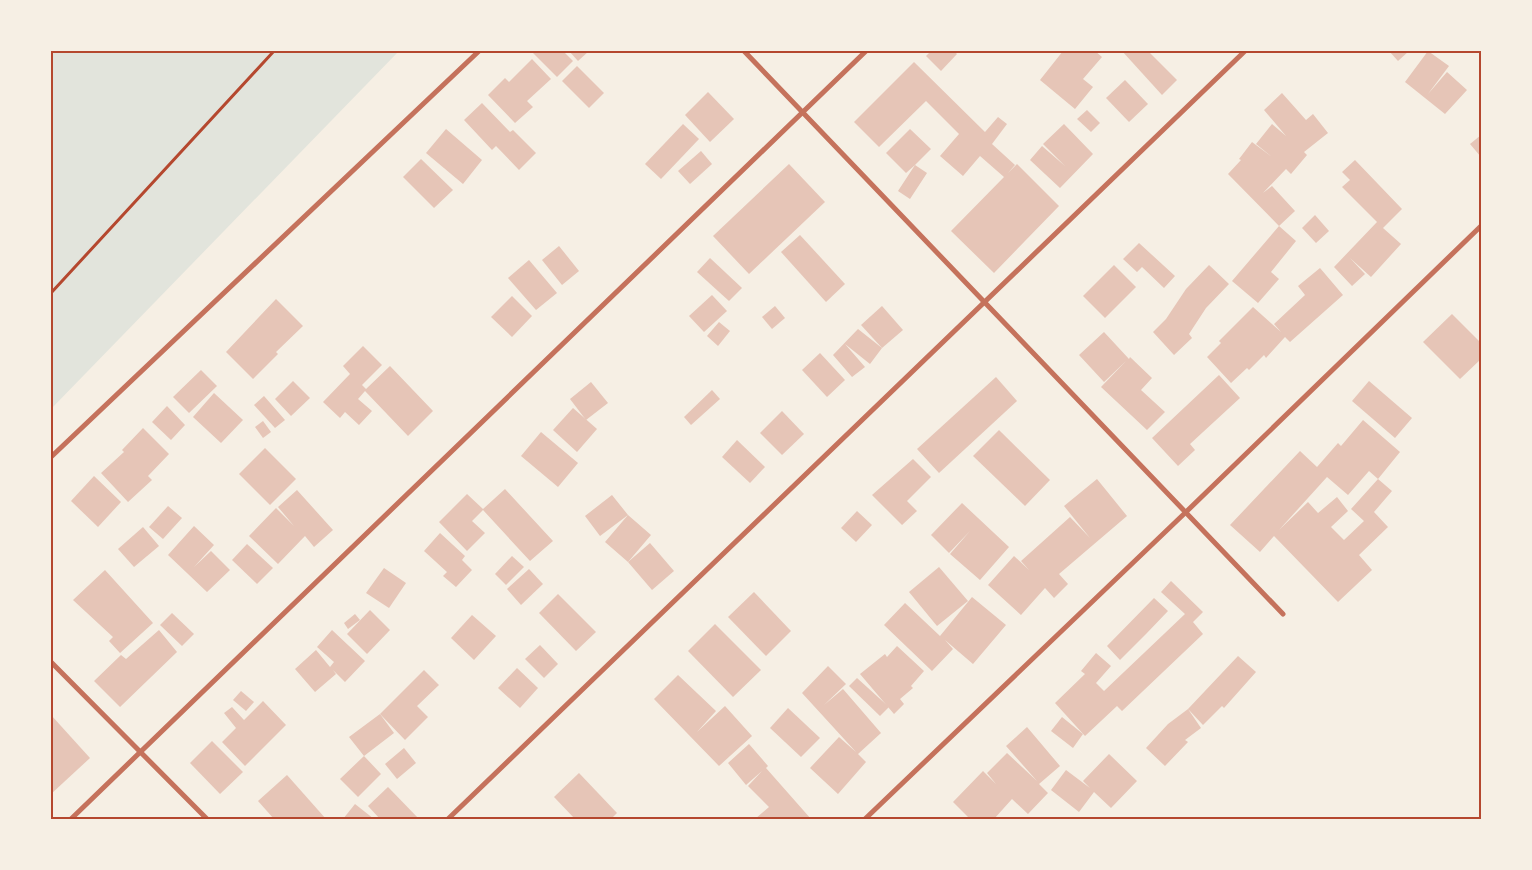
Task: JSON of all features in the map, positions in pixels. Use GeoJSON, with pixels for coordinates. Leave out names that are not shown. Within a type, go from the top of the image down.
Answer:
{"type":"FeatureCollection","features":[{"type":"Feature","properties":{"kind":"street"},"geometry":{"type":"LineString","coordinates":[[51,458],[479,51]]}},
{"type":"Feature","properties":{"kind":"street"},"geometry":{"type":"LineString","coordinates":[[744,51],[1283,614]]}},
{"type":"Feature","properties":{"kind":"street"},"geometry":{"type":"LineString","coordinates":[[71,819],[140,750],[866,51]]}},
{"type":"Feature","properties":{"kind":"street"},"geometry":{"type":"LineString","coordinates":[[448,819],[1245,51]]}},
{"type":"Feature","properties":{"kind":"street"},"geometry":{"type":"LineString","coordinates":[[865,819],[1481,226]]}},
{"type":"Feature","properties":{"kind":"street"},"geometry":{"type":"LineString","coordinates":[[51,662],[207,819]]}},
{"type":"Feature","properties":{"kind":"path"},"geometry":{"type":"LineString","coordinates":[[51,293],[274,51]]}},
{"type":"Feature","properties":{"kind":"shaded area"},"geometry":{"type":"Polygon","coordinates":[[[51,51],[399,51],[51,409],[51,51]]]}},
{"type":"Feature","properties":{"kind":"building"},"geometry":{"type":"Polygon","coordinates":[[[531,51],[563,51],[573,61],[557,77],[531,51]]]}},
{"type":"Feature","properties":{"kind":"building"},"geometry":{"type":"Polygon","coordinates":[[[569,51],[589,51],[578,61],[569,51]]]}},
{"type":"Feature","properties":{"kind":"building"},"geometry":{"type":"Polygon","coordinates":[[[931,51],[954,51],[957,54],[941,71],[926,56],[931,51]]]}},
{"type":"Feature","properties":{"kind":"building"},"geometry":{"type":"Polygon","coordinates":[[[1063,51],[1095,51],[1102,57],[1083,79],[1093,87],[1075,109],[1040,80],[1063,51]]]}},
{"type":"Feature","properties":{"kind":"building"},"geometry":{"type":"Polygon","coordinates":[[[1122,51],[1148,51],[1177,80],[1162,95],[1122,51]]]}},
{"type":"Feature","properties":{"kind":"building"},"geometry":{"type":"Polygon","coordinates":[[[1389,51],[1409,51],[1398,61],[1389,51]]]}},
{"type":"Feature","properties":{"kind":"building"},"geometry":{"type":"Polygon","coordinates":[[[1428,51],[1449,66],[1428,94],[1447,72],[1467,90],[1445,114],[1405,82],[1428,51]]]}},
{"type":"Feature","properties":{"kind":"building"},"geometry":{"type":"Polygon","coordinates":[[[532,59],[551,79],[527,101],[533,107],[515,123],[488,95],[505,78],[509,82],[532,59]]]}},
{"type":"Feature","properties":{"kind":"building"},"geometry":{"type":"Polygon","coordinates":[[[914,62],[985,132],[998,117],[1007,124],[992,144],[1015,165],[1008,173],[1017,164],[1059,206],[994,273],[951,231],[1004,177],[980,156],[963,176],[940,156],[959,134],[926,101],[879,147],[854,122],[914,62]]]}},
{"type":"Feature","properties":{"kind":"building"},"geometry":{"type":"Polygon","coordinates":[[[577,66],[604,93],[589,108],[562,81],[577,66]]]}},
{"type":"Feature","properties":{"kind":"building"},"geometry":{"type":"Polygon","coordinates":[[[1125,80],[1148,104],[1129,122],[1106,98],[1125,80]]]}},
{"type":"Feature","properties":{"kind":"building"},"geometry":{"type":"Polygon","coordinates":[[[708,92],[734,119],[710,142],[685,115],[708,92]]]}},
{"type":"Feature","properties":{"kind":"building"},"geometry":{"type":"Polygon","coordinates":[[[1282,93],[1306,120],[1313,114],[1328,133],[1304,152],[1307,155],[1291,174],[1286,169],[1263,193],[1272,186],[1295,211],[1279,226],[1228,174],[1241,160],[1239,159],[1252,142],[1272,157],[1256,144],[1272,124],[1286,136],[1264,110],[1282,93]]]}},
{"type":"Feature","properties":{"kind":"building"},"geometry":{"type":"Polygon","coordinates":[[[482,103],[510,132],[513,130],[536,153],[519,170],[496,146],[492,150],[464,120],[482,103]]]}},
{"type":"Feature","properties":{"kind":"building"},"geometry":{"type":"Polygon","coordinates":[[[1087,110],[1100,123],[1091,132],[1077,119],[1087,110]]]}},
{"type":"Feature","properties":{"kind":"building"},"geometry":{"type":"Polygon","coordinates":[[[683,124],[699,139],[661,179],[645,164],[683,124]]]}},
{"type":"Feature","properties":{"kind":"building"},"geometry":{"type":"Polygon","coordinates":[[[1064,124],[1093,154],[1060,188],[1030,160],[1042,146],[1065,166],[1043,144],[1064,124]]]}},
{"type":"Feature","properties":{"kind":"building"},"geometry":{"type":"Polygon","coordinates":[[[446,129],[482,160],[463,184],[426,153],[446,129]]]}},
{"type":"Feature","properties":{"kind":"building"},"geometry":{"type":"Polygon","coordinates":[[[910,129],[931,149],[906,173],[886,153],[910,129]]]}},
{"type":"Feature","properties":{"kind":"building"},"geometry":{"type":"Polygon","coordinates":[[[1481,135],[1481,157],[1470,144],[1481,135]]]}},
{"type":"Feature","properties":{"kind":"building"},"geometry":{"type":"Polygon","coordinates":[[[701,151],[712,164],[690,184],[678,171],[701,151]]]}},
{"type":"Feature","properties":{"kind":"building"},"geometry":{"type":"Polygon","coordinates":[[[421,159],[453,190],[434,208],[403,177],[421,159]]]}},
{"type":"Feature","properties":{"kind":"building"},"geometry":{"type":"Polygon","coordinates":[[[1355,160],[1402,209],[1383,228],[1401,244],[1371,277],[1350,258],[1365,274],[1352,286],[1334,267],[1377,222],[1342,187],[1350,180],[1342,172],[1355,160]]]}},
{"type":"Feature","properties":{"kind":"building"},"geometry":{"type":"Polygon","coordinates":[[[789,164],[825,202],[749,274],[713,236],[789,164]]]}},
{"type":"Feature","properties":{"kind":"building"},"geometry":{"type":"Polygon","coordinates":[[[915,165],[927,173],[910,199],[898,191],[915,165]]]}},
{"type":"Feature","properties":{"kind":"building"},"geometry":{"type":"Polygon","coordinates":[[[1315,215],[1329,231],[1316,243],[1302,228],[1315,215]]]}},
{"type":"Feature","properties":{"kind":"building"},"geometry":{"type":"Polygon","coordinates":[[[1279,226],[1296,241],[1271,272],[1279,279],[1258,303],[1232,281],[1279,226]]]}},
{"type":"Feature","properties":{"kind":"building"},"geometry":{"type":"Polygon","coordinates":[[[800,235],[845,284],[826,302],[781,252],[800,235]]]}},
{"type":"Feature","properties":{"kind":"building"},"geometry":{"type":"Polygon","coordinates":[[[1139,243],[1175,276],[1164,288],[1142,267],[1137,272],[1123,259],[1139,243]]]}},
{"type":"Feature","properties":{"kind":"building"},"geometry":{"type":"Polygon","coordinates":[[[559,246],[579,271],[562,285],[542,260],[559,246]]]}},
{"type":"Feature","properties":{"kind":"building"},"geometry":{"type":"Polygon","coordinates":[[[710,258],[742,288],[729,301],[697,272],[710,258]]]}},
{"type":"Feature","properties":{"kind":"building"},"geometry":{"type":"Polygon","coordinates":[[[529,260],[557,293],[536,310],[508,278],[529,260]]]}},
{"type":"Feature","properties":{"kind":"building"},"geometry":{"type":"Polygon","coordinates":[[[1114,265],[1136,287],[1105,318],[1083,296],[1114,265]]]}},
{"type":"Feature","properties":{"kind":"building"},"geometry":{"type":"Polygon","coordinates":[[[1209,265],[1229,284],[1206,308],[1189,334],[1192,338],[1174,355],[1153,332],[1166,319],[1186,289],[1209,265]]]}},
{"type":"Feature","properties":{"kind":"building"},"geometry":{"type":"Polygon","coordinates":[[[1320,268],[1343,295],[1290,342],[1285,337],[1266,358],[1264,355],[1249,370],[1247,368],[1231,383],[1207,357],[1221,343],[1219,341],[1253,307],[1281,332],[1274,324],[1305,295],[1298,286],[1320,268]]]}},
{"type":"Feature","properties":{"kind":"building"},"geometry":{"type":"Polygon","coordinates":[[[712,295],[727,311],[704,332],[689,316],[712,295]]]}},
{"type":"Feature","properties":{"kind":"building"},"geometry":{"type":"Polygon","coordinates":[[[512,296],[532,316],[512,337],[491,317],[512,296]]]}},
{"type":"Feature","properties":{"kind":"building"},"geometry":{"type":"Polygon","coordinates":[[[276,299],[303,326],[276,352],[278,354],[253,379],[226,352],[276,299]]]}},
{"type":"Feature","properties":{"kind":"building"},"geometry":{"type":"Polygon","coordinates":[[[775,306],[785,318],[772,329],[762,317],[775,306]]]}},
{"type":"Feature","properties":{"kind":"building"},"geometry":{"type":"Polygon","coordinates":[[[882,306],[903,330],[882,348],[861,325],[882,306]]]}},
{"type":"Feature","properties":{"kind":"building"},"geometry":{"type":"Polygon","coordinates":[[[1452,314],[1481,343],[1481,359],[1460,379],[1423,342],[1452,314]]]}},
{"type":"Feature","properties":{"kind":"building"},"geometry":{"type":"Polygon","coordinates":[[[719,322],[730,331],[718,346],[707,336],[719,322]]]}},
{"type":"Feature","properties":{"kind":"building"},"geometry":{"type":"Polygon","coordinates":[[[858,329],[882,348],[870,364],[845,344],[865,367],[852,377],[833,355],[858,329]]]}},
{"type":"Feature","properties":{"kind":"building"},"geometry":{"type":"Polygon","coordinates":[[[1104,332],[1129,359],[1130,357],[1152,378],[1141,390],[1165,412],[1147,430],[1101,387],[1126,361],[1104,382],[1079,355],[1104,332]]]}},
{"type":"Feature","properties":{"kind":"building"},"geometry":{"type":"Polygon","coordinates":[[[363,346],[382,365],[362,385],[366,389],[390,366],[433,411],[408,436],[365,391],[358,399],[372,411],[359,425],[345,412],[340,418],[323,402],[350,374],[343,366],[363,346]]]}},
{"type":"Feature","properties":{"kind":"building"},"geometry":{"type":"Polygon","coordinates":[[[820,353],[845,380],[827,397],[802,370],[820,353]]]}},
{"type":"Feature","properties":{"kind":"building"},"geometry":{"type":"Polygon","coordinates":[[[201,370],[217,386],[189,413],[173,397],[201,370]]]}},
{"type":"Feature","properties":{"kind":"building"},"geometry":{"type":"Polygon","coordinates":[[[1219,375],[1240,398],[1190,444],[1195,450],[1178,466],[1152,438],[1219,375]]]}},
{"type":"Feature","properties":{"kind":"building"},"geometry":{"type":"Polygon","coordinates":[[[996,377],[1017,401],[939,473],[917,449],[996,377]]]}},
{"type":"Feature","properties":{"kind":"building"},"geometry":{"type":"Polygon","coordinates":[[[293,381],[310,398],[291,416],[275,399],[293,381]]]}},
{"type":"Feature","properties":{"kind":"building"},"geometry":{"type":"Polygon","coordinates":[[[1369,381],[1412,418],[1395,438],[1352,401],[1369,381]]]}},
{"type":"Feature","properties":{"kind":"building"},"geometry":{"type":"Polygon","coordinates":[[[591,382],[608,403],[586,420],[570,399],[591,382]]]}},
{"type":"Feature","properties":{"kind":"building"},"geometry":{"type":"Polygon","coordinates":[[[712,390],[720,399],[691,425],[684,417],[712,390]]]}},
{"type":"Feature","properties":{"kind":"building"},"geometry":{"type":"Polygon","coordinates":[[[214,393],[243,420],[221,443],[193,417],[214,393]]]}},
{"type":"Feature","properties":{"kind":"building"},"geometry":{"type":"Polygon","coordinates":[[[264,396],[285,420],[275,428],[254,405],[264,396]]]}},
{"type":"Feature","properties":{"kind":"building"},"geometry":{"type":"Polygon","coordinates":[[[167,406],[185,425],[171,440],[152,422],[167,406]]]}},
{"type":"Feature","properties":{"kind":"building"},"geometry":{"type":"Polygon","coordinates":[[[573,408],[597,429],[577,452],[553,430],[573,408]]]}},
{"type":"Feature","properties":{"kind":"building"},"geometry":{"type":"Polygon","coordinates":[[[782,411],[804,434],[782,455],[760,433],[782,411]]]}},
{"type":"Feature","properties":{"kind":"building"},"geometry":{"type":"Polygon","coordinates":[[[1363,420],[1400,452],[1378,479],[1392,491],[1374,512],[1388,527],[1359,555],[1372,570],[1338,602],[1274,536],[1260,552],[1230,525],[1300,451],[1317,467],[1338,443],[1341,446],[1363,420]],[[1369,471],[1348,495],[1327,477],[1279,530],[1308,502],[1318,513],[1337,497],[1348,511],[1331,527],[1344,540],[1364,521],[1351,509],[1378,479],[1369,471]]]}},
{"type":"Feature","properties":{"kind":"building"},"geometry":{"type":"Polygon","coordinates":[[[263,421],[271,432],[263,438],[255,427],[263,421]]]}},
{"type":"Feature","properties":{"kind":"building"},"geometry":{"type":"Polygon","coordinates":[[[143,428],[169,454],[148,476],[152,480],[128,502],[101,473],[124,452],[122,450],[143,428]]]}},
{"type":"Feature","properties":{"kind":"building"},"geometry":{"type":"Polygon","coordinates":[[[999,430],[1050,480],[1025,506],[973,456],[999,430]]]}},
{"type":"Feature","properties":{"kind":"building"},"geometry":{"type":"Polygon","coordinates":[[[541,432],[578,463],[558,487],[521,456],[541,432]]]}},
{"type":"Feature","properties":{"kind":"building"},"geometry":{"type":"Polygon","coordinates":[[[737,440],[765,467],[750,483],[722,457],[737,440]]]}},
{"type":"Feature","properties":{"kind":"building"},"geometry":{"type":"Polygon","coordinates":[[[265,448],[296,479],[270,505],[239,474],[265,448]]]}},
{"type":"Feature","properties":{"kind":"building"},"geometry":{"type":"Polygon","coordinates":[[[913,459],[931,477],[907,501],[917,511],[902,525],[872,495],[913,459]]]}},
{"type":"Feature","properties":{"kind":"building"},"geometry":{"type":"Polygon","coordinates":[[[94,476],[121,502],[98,527],[71,501],[94,476]]]}},
{"type":"Feature","properties":{"kind":"building"},"geometry":{"type":"Polygon","coordinates":[[[1097,479],[1127,516],[1059,574],[1068,584],[1054,598],[1045,588],[1021,615],[988,585],[1014,556],[1029,570],[1021,561],[1070,517],[1090,538],[1064,506],[1097,479]]]}},
{"type":"Feature","properties":{"kind":"building"},"geometry":{"type":"Polygon","coordinates":[[[505,489],[553,541],[530,561],[483,510],[472,521],[485,533],[467,551],[439,522],[467,494],[483,509],[505,489]]]}},
{"type":"Feature","properties":{"kind":"building"},"geometry":{"type":"Polygon","coordinates":[[[297,490],[333,530],[314,547],[305,536],[278,564],[249,536],[276,508],[294,526],[278,507],[297,490]]]}},
{"type":"Feature","properties":{"kind":"building"},"geometry":{"type":"Polygon","coordinates":[[[612,495],[628,515],[600,536],[585,516],[612,495]]]}},
{"type":"Feature","properties":{"kind":"building"},"geometry":{"type":"Polygon","coordinates":[[[962,503],[1009,547],[980,580],[950,554],[970,531],[949,553],[931,535],[962,503]]]}},
{"type":"Feature","properties":{"kind":"building"},"geometry":{"type":"Polygon","coordinates":[[[168,506],[182,518],[163,539],[149,527],[168,506]]]}},
{"type":"Feature","properties":{"kind":"building"},"geometry":{"type":"Polygon","coordinates":[[[857,511],[872,525],[856,542],[841,528],[857,511]]]}},
{"type":"Feature","properties":{"kind":"building"},"geometry":{"type":"Polygon","coordinates":[[[628,515],[651,535],[628,562],[605,542],[628,515]]]}},
{"type":"Feature","properties":{"kind":"building"},"geometry":{"type":"Polygon","coordinates":[[[194,526],[214,545],[194,567],[211,551],[230,570],[207,592],[168,555],[194,526]]]}},
{"type":"Feature","properties":{"kind":"building"},"geometry":{"type":"Polygon","coordinates":[[[143,527],[159,546],[134,567],[118,549],[143,527]]]}},
{"type":"Feature","properties":{"kind":"building"},"geometry":{"type":"Polygon","coordinates":[[[440,533],[465,556],[462,560],[472,570],[456,587],[443,576],[447,572],[424,551],[440,533]]]}},
{"type":"Feature","properties":{"kind":"building"},"geometry":{"type":"Polygon","coordinates":[[[650,543],[674,571],[652,590],[628,562],[650,543]]]}},
{"type":"Feature","properties":{"kind":"building"},"geometry":{"type":"Polygon","coordinates":[[[247,544],[273,568],[257,584],[232,560],[247,544]]]}},
{"type":"Feature","properties":{"kind":"building"},"geometry":{"type":"Polygon","coordinates":[[[512,556],[524,567],[506,585],[495,574],[512,556]]]}},
{"type":"Feature","properties":{"kind":"building"},"geometry":{"type":"Polygon","coordinates":[[[939,567],[968,601],[937,626],[909,592],[939,567]]]}},
{"type":"Feature","properties":{"kind":"building"},"geometry":{"type":"Polygon","coordinates":[[[384,568],[406,583],[389,608],[366,593],[384,568]]]}},
{"type":"Feature","properties":{"kind":"building"},"geometry":{"type":"Polygon","coordinates":[[[529,569],[543,584],[521,605],[507,589],[529,569]]]}},
{"type":"Feature","properties":{"kind":"building"},"geometry":{"type":"Polygon","coordinates":[[[105,570],[153,623],[120,653],[109,641],[113,637],[73,600],[105,570]]]}},
{"type":"Feature","properties":{"kind":"building"},"geometry":{"type":"Polygon","coordinates":[[[1171,581],[1203,612],[1193,622],[1203,634],[1122,711],[1117,706],[1085,736],[1055,703],[1085,674],[1081,671],[1096,653],[1111,666],[1096,683],[1104,691],[1185,614],[1161,592],[1171,581]]]}},
{"type":"Feature","properties":{"kind":"building"},"geometry":{"type":"Polygon","coordinates":[[[754,592],[791,631],[766,656],[728,617],[754,592]]]}},
{"type":"Feature","properties":{"kind":"building"},"geometry":{"type":"Polygon","coordinates":[[[558,594],[596,632],[576,651],[539,613],[558,594]]]}},
{"type":"Feature","properties":{"kind":"building"},"geometry":{"type":"Polygon","coordinates":[[[972,597],[1006,625],[973,664],[945,640],[953,649],[932,671],[884,625],[905,603],[940,636],[972,597]]]}},
{"type":"Feature","properties":{"kind":"building"},"geometry":{"type":"Polygon","coordinates":[[[1154,598],[1168,611],[1120,660],[1107,646],[1154,598]]]}},
{"type":"Feature","properties":{"kind":"building"},"geometry":{"type":"Polygon","coordinates":[[[370,610],[390,630],[367,654],[347,634],[370,610]]]}},
{"type":"Feature","properties":{"kind":"building"},"geometry":{"type":"Polygon","coordinates":[[[172,613],[194,634],[182,646],[160,625],[172,613]]]}},
{"type":"Feature","properties":{"kind":"building"},"geometry":{"type":"Polygon","coordinates":[[[355,614],[360,620],[348,629],[344,623],[355,614]]]}},
{"type":"Feature","properties":{"kind":"building"},"geometry":{"type":"Polygon","coordinates":[[[472,615],[496,636],[474,660],[451,638],[472,615]]]}},
{"type":"Feature","properties":{"kind":"building"},"geometry":{"type":"Polygon","coordinates":[[[715,624],[761,670],[733,697],[688,651],[715,624]]]}},
{"type":"Feature","properties":{"kind":"building"},"geometry":{"type":"Polygon","coordinates":[[[159,630],[177,652],[120,707],[94,681],[121,655],[126,659],[159,630]]]}},
{"type":"Feature","properties":{"kind":"building"},"geometry":{"type":"Polygon","coordinates":[[[332,630],[365,661],[345,682],[333,670],[336,674],[315,692],[295,669],[316,650],[330,667],[334,662],[317,647],[332,630]]]}},
{"type":"Feature","properties":{"kind":"building"},"geometry":{"type":"Polygon","coordinates":[[[540,645],[558,664],[544,678],[525,659],[540,645]]]}},
{"type":"Feature","properties":{"kind":"building"},"geometry":{"type":"Polygon","coordinates":[[[897,646],[924,671],[911,686],[913,688],[900,699],[904,704],[894,714],[860,674],[885,654],[887,657],[897,646]]]}},
{"type":"Feature","properties":{"kind":"building"},"geometry":{"type":"Polygon","coordinates":[[[1238,656],[1256,672],[1224,708],[1222,706],[1203,725],[1188,709],[1238,656]]]}},
{"type":"Feature","properties":{"kind":"building"},"geometry":{"type":"Polygon","coordinates":[[[828,666],[846,684],[824,705],[843,689],[881,733],[858,754],[866,762],[838,794],[810,768],[839,737],[856,752],[802,693],[828,666]]]}},
{"type":"Feature","properties":{"kind":"building"},"geometry":{"type":"Polygon","coordinates":[[[517,668],[538,688],[520,708],[498,688],[517,668]]]}},
{"type":"Feature","properties":{"kind":"building"},"geometry":{"type":"Polygon","coordinates":[[[424,670],[439,685],[417,706],[428,717],[405,740],[380,714],[424,670]]]}},
{"type":"Feature","properties":{"kind":"building"},"geometry":{"type":"Polygon","coordinates":[[[678,675],[716,711],[697,732],[725,706],[752,736],[719,766],[654,699],[678,675]]]}},
{"type":"Feature","properties":{"kind":"building"},"geometry":{"type":"Polygon","coordinates":[[[857,678],[889,707],[880,716],[849,686],[857,678]]]}},
{"type":"Feature","properties":{"kind":"building"},"geometry":{"type":"Polygon","coordinates":[[[241,691],[254,702],[246,711],[233,700],[241,691]]]}},
{"type":"Feature","properties":{"kind":"building"},"geometry":{"type":"Polygon","coordinates":[[[263,701],[286,725],[245,766],[222,742],[236,728],[224,713],[232,707],[244,720],[263,701]]]}},
{"type":"Feature","properties":{"kind":"building"},"geometry":{"type":"Polygon","coordinates":[[[788,708],[820,738],[801,757],[770,728],[788,708]]]}},
{"type":"Feature","properties":{"kind":"building"},"geometry":{"type":"Polygon","coordinates":[[[1188,709],[1201,728],[1185,740],[1188,742],[1165,766],[1146,748],[1168,724],[1188,709]]]}},
{"type":"Feature","properties":{"kind":"building"},"geometry":{"type":"Polygon","coordinates":[[[380,714],[394,733],[364,756],[349,737],[380,714]]]}},
{"type":"Feature","properties":{"kind":"building"},"geometry":{"type":"Polygon","coordinates":[[[51,715],[90,758],[51,794],[51,715]]]}},
{"type":"Feature","properties":{"kind":"building"},"geometry":{"type":"Polygon","coordinates":[[[1062,717],[1083,734],[1073,748],[1051,731],[1062,717]]]}},
{"type":"Feature","properties":{"kind":"building"},"geometry":{"type":"Polygon","coordinates":[[[1027,727],[1060,766],[1039,784],[1048,793],[1028,814],[1012,799],[994,819],[970,819],[953,802],[983,771],[996,784],[987,773],[1007,753],[1037,781],[1006,746],[1027,727]]]}},
{"type":"Feature","properties":{"kind":"building"},"geometry":{"type":"Polygon","coordinates":[[[212,741],[243,772],[220,794],[190,763],[212,741]]]}},
{"type":"Feature","properties":{"kind":"building"},"geometry":{"type":"Polygon","coordinates":[[[749,744],[768,766],[766,768],[811,819],[755,819],[769,807],[748,786],[762,771],[746,785],[728,763],[749,744]]]}},
{"type":"Feature","properties":{"kind":"building"},"geometry":{"type":"Polygon","coordinates":[[[404,748],[416,763],[397,779],[385,764],[404,748]]]}},
{"type":"Feature","properties":{"kind":"building"},"geometry":{"type":"Polygon","coordinates":[[[1109,754],[1137,781],[1111,808],[1094,792],[1079,812],[1051,790],[1066,770],[1090,788],[1083,781],[1109,754]]]}},
{"type":"Feature","properties":{"kind":"building"},"geometry":{"type":"Polygon","coordinates":[[[364,756],[381,774],[358,797],[340,779],[364,756]]]}},
{"type":"Feature","properties":{"kind":"building"},"geometry":{"type":"Polygon","coordinates":[[[579,773],[617,813],[611,819],[575,819],[554,797],[579,773]]]}},
{"type":"Feature","properties":{"kind":"building"},"geometry":{"type":"Polygon","coordinates":[[[287,775],[326,819],[274,819],[258,801],[287,775]]]}},
{"type":"Feature","properties":{"kind":"building"},"geometry":{"type":"Polygon","coordinates":[[[388,787],[419,819],[380,819],[368,806],[388,787]]]}},
{"type":"Feature","properties":{"kind":"building"},"geometry":{"type":"Polygon","coordinates":[[[355,804],[374,819],[343,819],[355,804]]]}}]}
